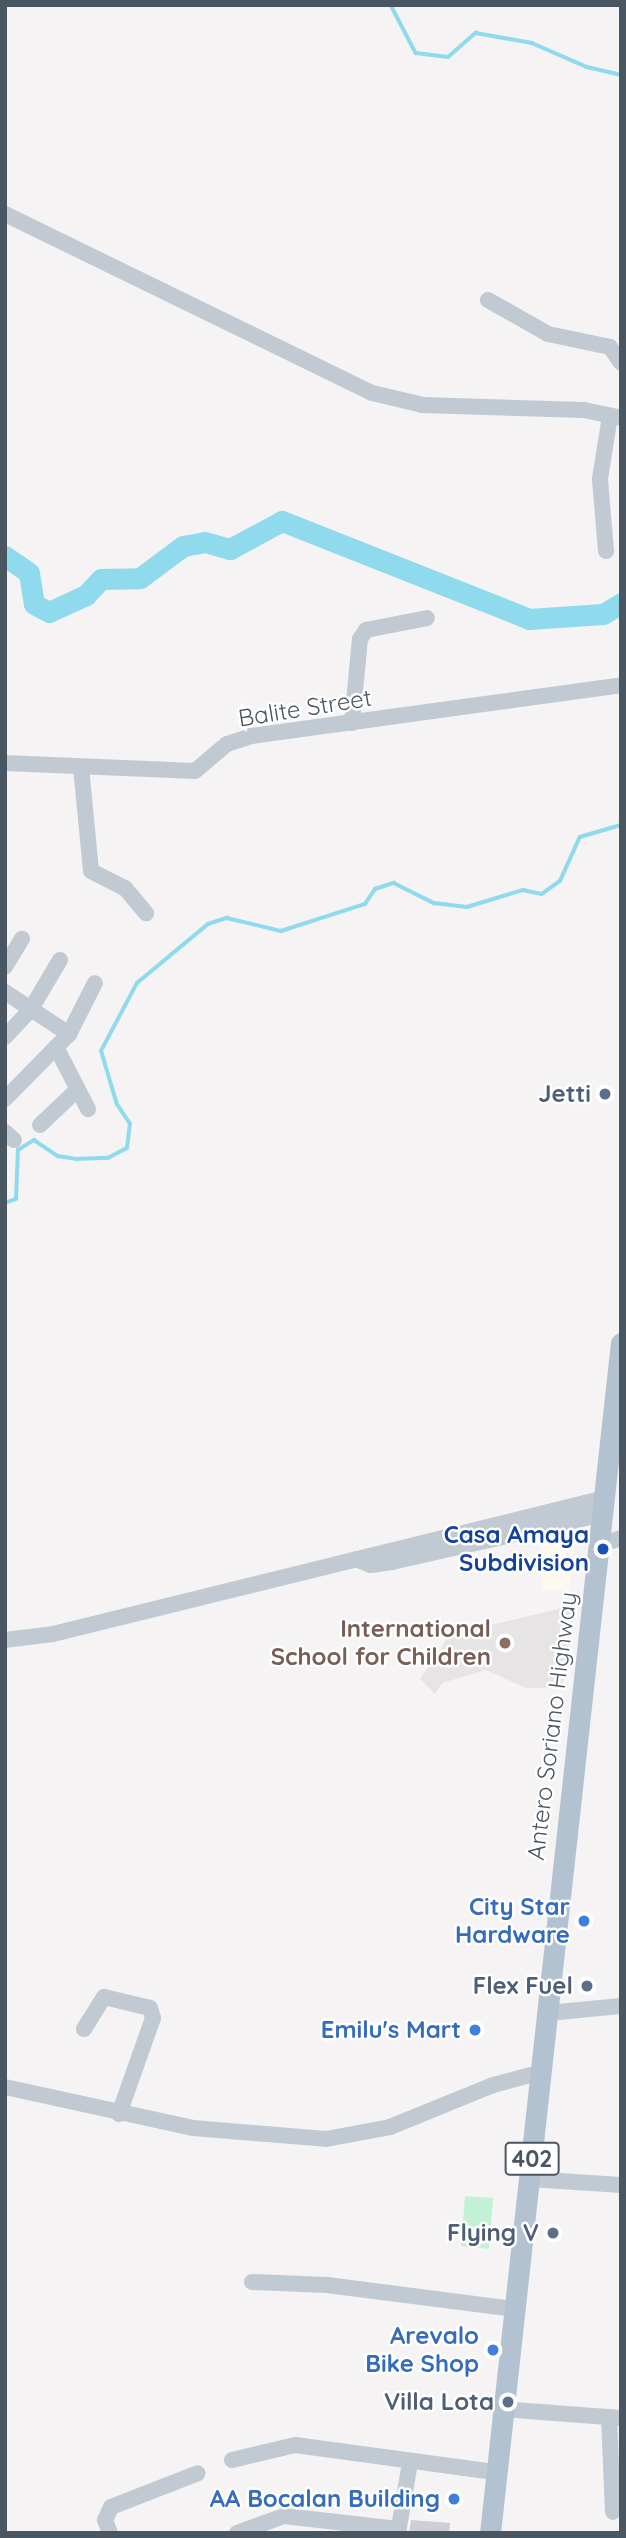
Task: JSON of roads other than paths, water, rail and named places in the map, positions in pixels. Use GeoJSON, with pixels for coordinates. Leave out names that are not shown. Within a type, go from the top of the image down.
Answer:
{"type":"FeatureCollection","features":[{"type":"Feature","properties":{"kind":"main road","name":"Antero Soriano Highway"},"geometry":{"type":"LineString","coordinates":[[490,2533],[621,1343]]}},
{"type":"Feature","properties":{"kind":"street"},"geometry":{"type":"LineString","coordinates":[[5,214],[372,393],[423,405],[584,410],[615,417],[600,479],[606,551]]}},
{"type":"Feature","properties":{"kind":"street"},"geometry":{"type":"LineString","coordinates":[[488,300],[548,334],[610,347],[621,363]]}},
{"type":"Feature","properties":{"kind":"street"},"geometry":{"type":"LineString","coordinates":[[352,723],[360,639],[366,630],[427,618]]}},
{"type":"Feature","properties":{"kind":"street","name":"Balite Street"},"geometry":{"type":"LineString","coordinates":[[5,763],[195,771],[237,739],[621,685]]}},
{"type":"Feature","properties":{"kind":"street"},"geometry":{"type":"LineString","coordinates":[[81,767],[91,871],[125,888],[146,913]]}},
{"type":"Feature","properties":{"kind":"street"},"geometry":{"type":"LineString","coordinates":[[5,967],[22,939]]}},
{"type":"Feature","properties":{"kind":"street"},"geometry":{"type":"LineString","coordinates":[[5,1037],[31,1009],[60,960]]}},
{"type":"Feature","properties":{"kind":"street"},"geometry":{"type":"LineString","coordinates":[[5,1100],[69,1034],[95,983]]}},
{"type":"Feature","properties":{"kind":"street"},"geometry":{"type":"LineString","coordinates":[[5,992],[69,1034]]}},
{"type":"Feature","properties":{"kind":"street"},"geometry":{"type":"LineString","coordinates":[[56,1047],[88,1109]]}},
{"type":"Feature","properties":{"kind":"street"},"geometry":{"type":"LineString","coordinates":[[40,1125],[78,1089]]}},
{"type":"Feature","properties":{"kind":"street"},"geometry":{"type":"LineString","coordinates":[[5,1640],[53,1634],[356,1559],[371,1565],[392,1562],[604,1506]]}},
{"type":"Feature","properties":{"kind":"street"},"geometry":{"type":"LineString","coordinates":[[600,1545],[621,1538]]}},
{"type":"Feature","properties":{"kind":"street"},"geometry":{"type":"LineString","coordinates":[[84,2029],[104,1997],[150,2008],[153,2018],[119,2114]]}},
{"type":"Feature","properties":{"kind":"street"},"geometry":{"type":"LineString","coordinates":[[548,2013],[621,2006]]}},
{"type":"Feature","properties":{"kind":"street"},"geometry":{"type":"LineString","coordinates":[[5,2088],[193,2128],[326,2139],[390,2127],[493,2085],[542,2072]]}},
{"type":"Feature","properties":{"kind":"street"},"geometry":{"type":"LineString","coordinates":[[530,2179],[621,2185]]}},
{"type":"Feature","properties":{"kind":"street"},"geometry":{"type":"LineString","coordinates":[[252,2282],[327,2285],[514,2309]]}},
{"type":"Feature","properties":{"kind":"street"},"geometry":{"type":"LineString","coordinates":[[502,2409],[615,2418],[613,2512]]}},
{"type":"Feature","properties":{"kind":"street"},"geometry":{"type":"LineString","coordinates":[[232,2460],[295,2445],[410,2463],[496,2472]]}},
{"type":"Feature","properties":{"kind":"street"},"geometry":{"type":"LineString","coordinates":[[237,2533],[284,2516],[398,2531],[410,2463]]}},
{"type":"Feature","properties":{"kind":"street"},"geometry":{"type":"LineString","coordinates":[[110,2533],[105,2520],[111,2507],[198,2473]]}},
{"type":"Feature","properties":{"kind":"waterway"},"geometry":{"type":"LineString","coordinates":[[391,5],[416,53],[448,57],[476,33],[532,43],[587,67],[621,75]]}},
{"type":"Feature","properties":{"kind":"waterway"},"geometry":{"type":"LineString","coordinates":[[5,556],[29,573],[34,604],[49,612],[86,595],[101,579],[140,578],[183,546],[205,542],[230,549],[282,521],[529,619],[603,614],[621,603]]}},
{"type":"Feature","properties":{"kind":"waterway"},"geometry":{"type":"LineString","coordinates":[[5,1203],[16,1199],[18,1150],[34,1140],[58,1156],[76,1159],[108,1158],[127,1148],[130,1124],[117,1105],[101,1051],[137,983],[208,924],[227,918],[281,931],[365,904],[375,889],[394,883],[434,903],[467,907],[523,890],[542,894],[560,881],[580,837],[621,825]]}},
{"type":"Feature","properties":{"kind":"place","name":"Jetti"},"geometry":{"type":"Point","coordinates":[605,1094]}},
{"type":"Feature","properties":{"kind":"place","name":"Casa Amaya Subdivision"},"geometry":{"type":"Point","coordinates":[603,1549]}},
{"type":"Feature","properties":{"kind":"place","name":"International School for Children"},"geometry":{"type":"Point","coordinates":[505,1643]}},
{"type":"Feature","properties":{"kind":"place","name":"City Star Hardware"},"geometry":{"type":"Point","coordinates":[584,1921]}},
{"type":"Feature","properties":{"kind":"place","name":"Flex Fuel"},"geometry":{"type":"Point","coordinates":[587,1986]}},
{"type":"Feature","properties":{"kind":"place","name":"Emilu's Mart"},"geometry":{"type":"Point","coordinates":[475,2030]}},
{"type":"Feature","properties":{"kind":"place","name":"Flying V"},"geometry":{"type":"Point","coordinates":[553,2233]}},
{"type":"Feature","properties":{"kind":"place","name":"Arevalo Bike Shop"},"geometry":{"type":"Point","coordinates":[493,2350]}},
{"type":"Feature","properties":{"kind":"place","name":"Villa Lota"},"geometry":{"type":"Point","coordinates":[508,2402]}},
{"type":"Feature","properties":{"kind":"place","name":"AA Bocalan Building"},"geometry":{"type":"Point","coordinates":[454,2499]}}]}
